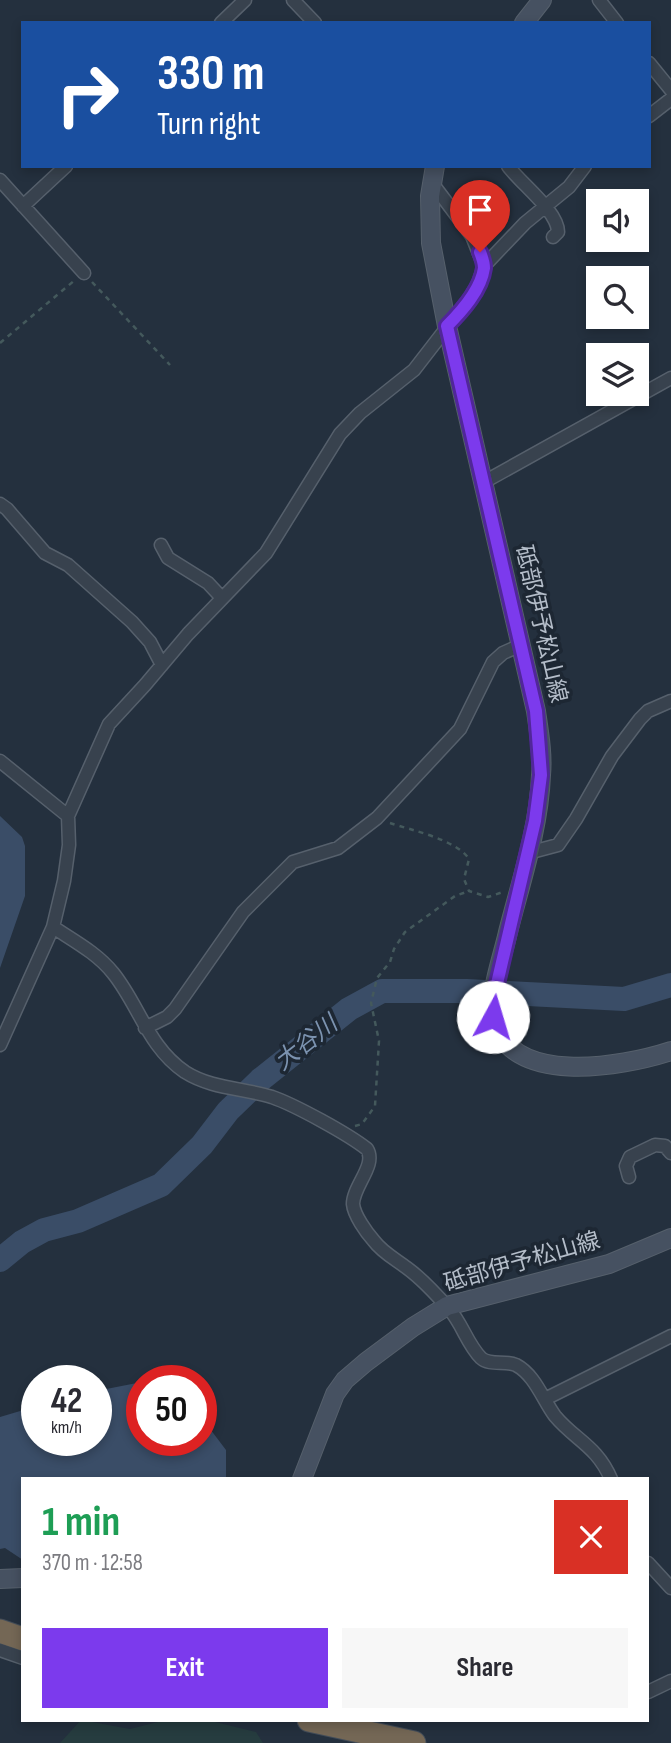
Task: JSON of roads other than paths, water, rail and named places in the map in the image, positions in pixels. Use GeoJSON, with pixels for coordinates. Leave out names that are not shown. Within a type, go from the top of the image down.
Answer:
{"type":"FeatureCollection","features":[{"type":"Feature","properties":{"kind":"highway"},"geometry":{"type":"LineString","coordinates":[[0,1631],[21,1638]]}},
{"type":"Feature","properties":{"kind":"highway"},"geometry":{"type":"LineString","coordinates":[[318,1722],[414,1743]]}},
{"type":"Feature","properties":{"kind":"main road"},"geometry":{"type":"LineString","coordinates":[[526,21],[542,0]]}},
{"type":"Feature","properties":{"kind":"main road","name":"砥部伊予松山線"},"geometry":{"type":"LineString","coordinates":[[434,175],[429,217],[431,243],[447,326],[536,711],[541,765],[535,821],[492,1005],[498,1031],[514,1052],[550,1066],[632,1060],[671,1051]]}},
{"type":"Feature","properties":{"kind":"main road","name":"砥部伊予松山線"},"geometry":{"type":"LineString","coordinates":[[303,1477],[335,1394],[345,1380],[413,1327],[447,1306],[609,1264],[671,1238]]}},
{"type":"Feature","properties":{"kind":"main road"},"geometry":{"type":"LineString","coordinates":[[0,1580],[21,1578]]}},
{"type":"Feature","properties":{"kind":"street"},"geometry":{"type":"LineString","coordinates":[[223,21],[245,0]]}},
{"type":"Feature","properties":{"kind":"street"},"geometry":{"type":"LineString","coordinates":[[293,0],[313,21]]}},
{"type":"Feature","properties":{"kind":"street"},"geometry":{"type":"LineString","coordinates":[[599,0],[615,21]]}},
{"type":"Feature","properties":{"kind":"street"},"geometry":{"type":"LineString","coordinates":[[651,66],[671,91],[651,114]]}},
{"type":"Feature","properties":{"kind":"street"},"geometry":{"type":"LineString","coordinates":[[23,206],[64,168]]}},
{"type":"Feature","properties":{"kind":"street"},"geometry":{"type":"LineString","coordinates":[[510,168],[556,220],[558,232],[553,237]]}},
{"type":"Feature","properties":{"kind":"street"},"geometry":{"type":"LineString","coordinates":[[0,1045],[53,928],[69,845],[68,816],[108,724],[266,553],[340,434],[360,413],[414,370],[469,299],[484,266],[525,223],[569,187],[583,168]]}},
{"type":"Feature","properties":{"kind":"street"},"geometry":{"type":"LineString","coordinates":[[434,175],[472,236],[484,266]]}},
{"type":"Feature","properties":{"kind":"street"},"geometry":{"type":"LineString","coordinates":[[0,180],[84,273]]}},
{"type":"Feature","properties":{"kind":"street"},"geometry":{"type":"LineString","coordinates":[[484,482],[671,378]]}},
{"type":"Feature","properties":{"kind":"street"},"geometry":{"type":"LineString","coordinates":[[0,504],[45,553],[68,565],[132,622],[150,642],[162,665]]}},
{"type":"Feature","properties":{"kind":"street"},"geometry":{"type":"LineString","coordinates":[[161,545],[168,558],[208,583],[222,598]]}},
{"type":"Feature","properties":{"kind":"street"},"geometry":{"type":"LineString","coordinates":[[145,1028],[167,1017],[175,1009],[243,912],[282,871],[293,862],[338,848],[377,818],[460,729],[493,662],[503,653],[521,645]]}},
{"type":"Feature","properties":{"kind":"street"},"geometry":{"type":"LineString","coordinates":[[528,853],[558,845],[612,756],[640,719],[648,710],[671,701]]}},
{"type":"Feature","properties":{"kind":"street"},"geometry":{"type":"LineString","coordinates":[[0,761],[68,816]]}},
{"type":"Feature","properties":{"kind":"street"},"geometry":{"type":"LineString","coordinates":[[53,928],[96,955],[114,973],[145,1028],[164,1054],[183,1070],[199,1079],[286,1102],[362,1145],[369,1153],[369,1161],[353,1200],[357,1215],[374,1241],[447,1306],[459,1320],[481,1358],[489,1362],[506,1362],[518,1366],[527,1374],[556,1416],[593,1448],[610,1477]]}},
{"type":"Feature","properties":{"kind":"street"},"geometry":{"type":"LineString","coordinates":[[629,1177],[626,1166],[630,1157],[655,1145],[665,1146],[671,1153]]}},
{"type":"Feature","properties":{"kind":"street"},"geometry":{"type":"LineString","coordinates":[[545,1399],[671,1336]]}},
{"type":"Feature","properties":{"kind":"street"},"geometry":{"type":"LineString","coordinates":[[649,1564],[671,1588]]}},
{"type":"Feature","properties":{"kind":"street"},"geometry":{"type":"LineString","coordinates":[[0,1650],[21,1657]]}},
{"type":"Feature","properties":{"kind":"street"},"geometry":{"type":"LineString","coordinates":[[649,1692],[671,1681]]}},
{"type":"Feature","properties":{"kind":"water"},"geometry":{"type":"Polygon","coordinates":[[[0,816],[22,837],[25,846],[25,896],[0,968],[0,816]]]}},
{"type":"Feature","properties":{"kind":"water"},"geometry":{"type":"Polygon","coordinates":[[[126,1385],[126,1456],[217,1456],[217,1438],[226,1450],[226,1477],[21,1477],[21,1559],[5,1548],[0,1549],[0,1417],[21,1411],[21,1456],[112,1456],[112,1388],[126,1385]]]}},
{"type":"Feature","properties":{"kind":"waterway","name":"大谷川"},"geometry":{"type":"LineString","coordinates":[[0,1260],[22,1242],[44,1230],[78,1221],[161,1185],[202,1145],[228,1111],[260,1080],[349,1009],[382,991],[467,991],[624,999],[671,985]]}}]}
